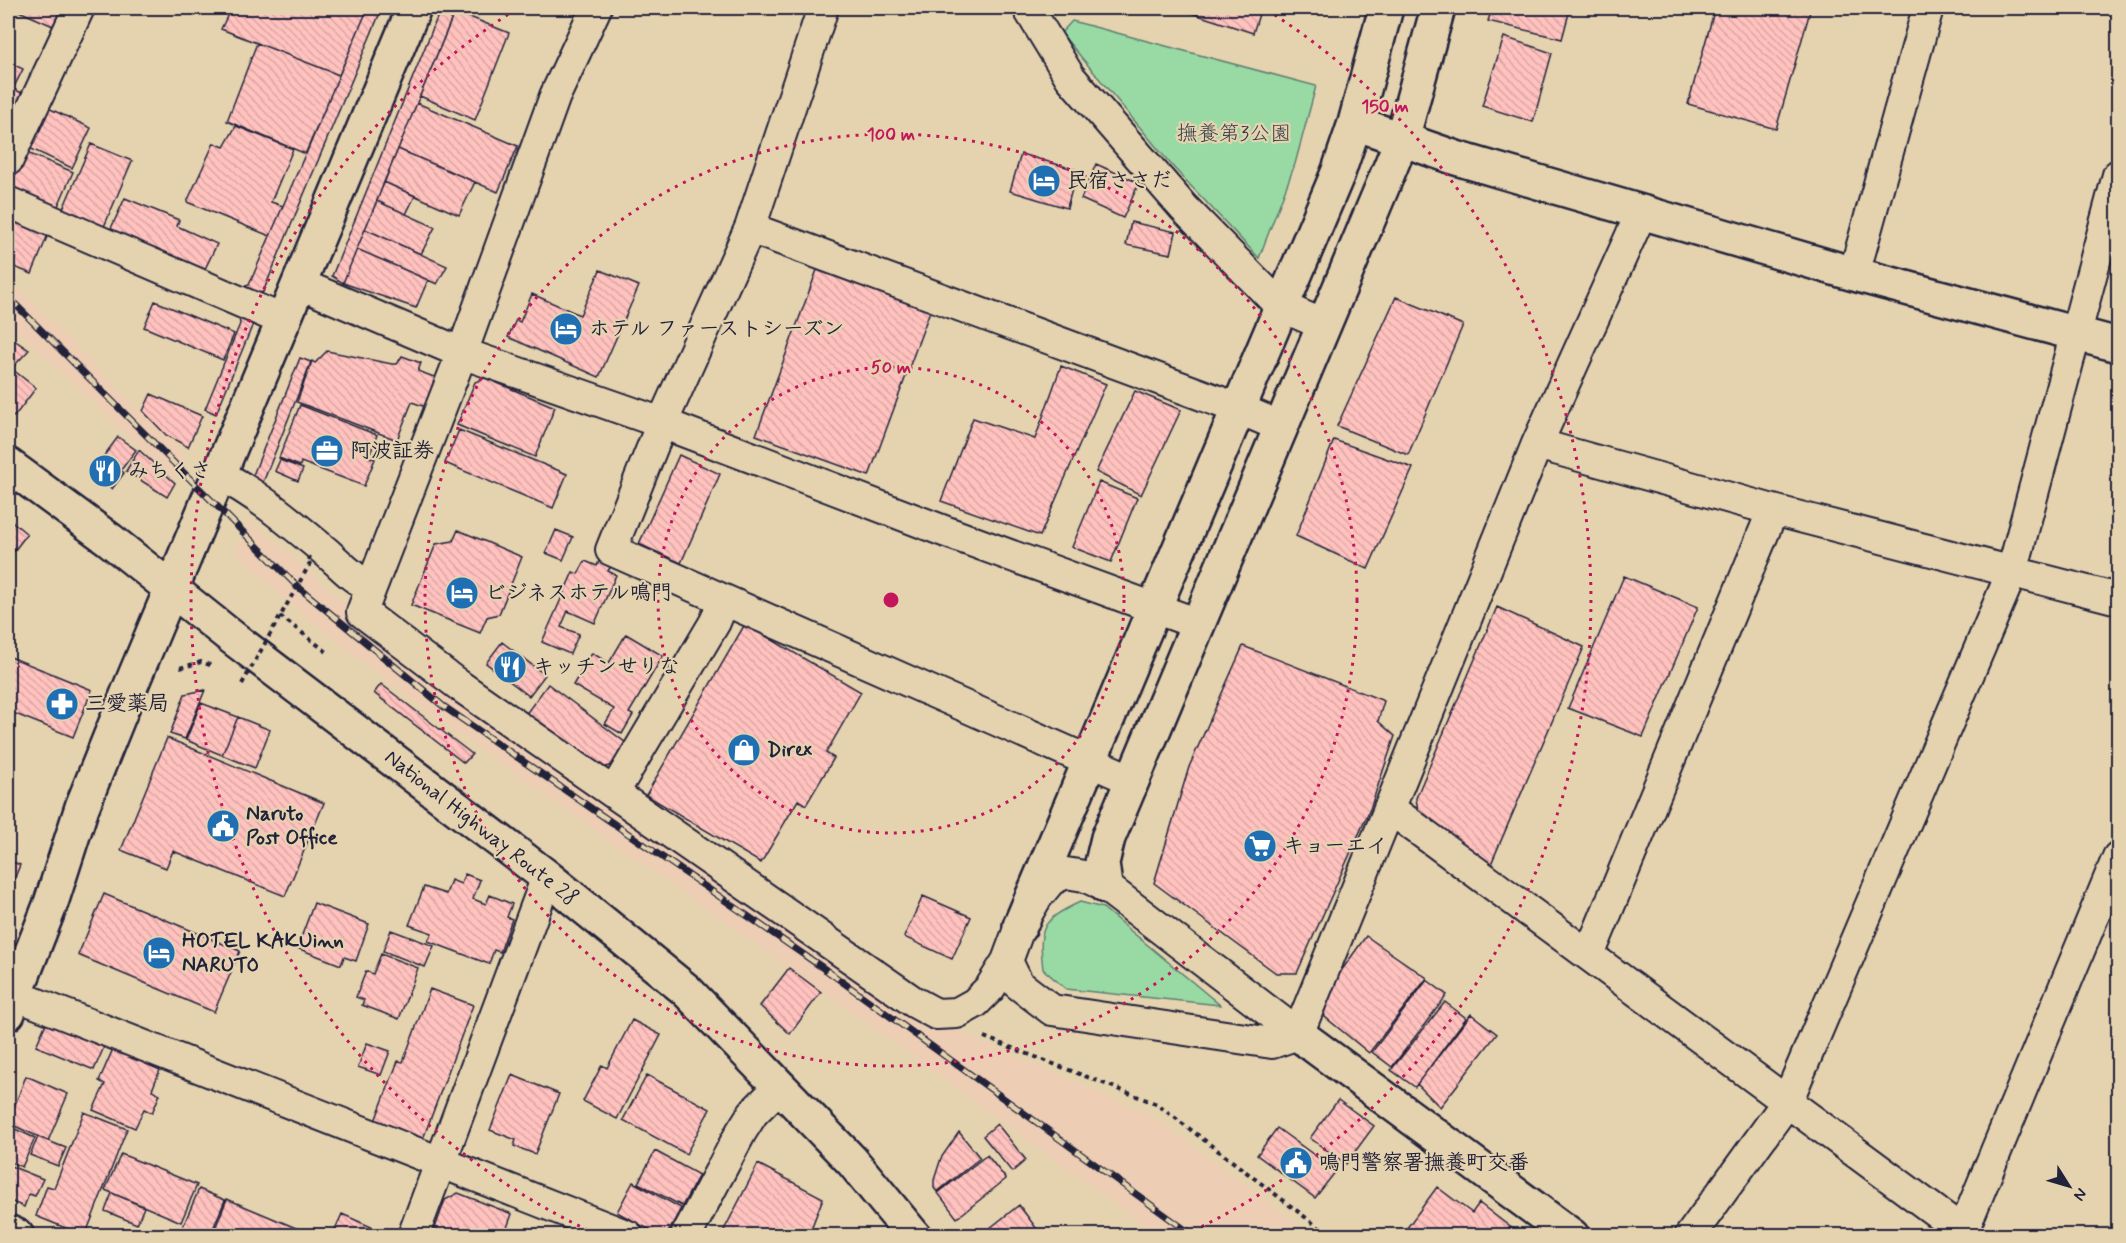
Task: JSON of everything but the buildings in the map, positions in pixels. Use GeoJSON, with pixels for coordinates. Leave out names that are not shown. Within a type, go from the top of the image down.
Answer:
{"type":"FeatureCollection","features":[{"type":"Feature","properties":{"kind":"main road"},"geometry":{"type":"LineString","coordinates":[[11,1004],[51,903],[82,807],[171,588],[285,321],[414,8]]}},
{"type":"Feature","properties":{"kind":"main road"},"geometry":{"type":"LineString","coordinates":[[1020,926],[1152,608],[1338,173],[1355,123],[1386,8]]}},
{"type":"Feature","properties":{"kind":"main road"},"geometry":{"type":"LineString","coordinates":[[1105,886],[1102,862],[1108,838],[1402,139],[1438,8]]}},
{"type":"Feature","properties":{"kind":"main road"},"geometry":{"type":"LineString","coordinates":[[1355,123],[1854,274],[2118,345]]}},
{"type":"Feature","properties":{"kind":"main road","name":"National Highway Route 28"},"geometry":{"type":"LineString","coordinates":[[8,465],[547,877],[686,990],[852,1161],[914,1236]]}},
{"type":"Feature","properties":{"kind":"main road"},"geometry":{"type":"LineString","coordinates":[[1298,1034],[1572,1236]]}},
{"type":"Feature","properties":{"kind":"main road"},"geometry":{"type":"LineString","coordinates":[[8,1232],[16,1236]]}},
{"type":"Feature","properties":{"kind":"street"},"geometry":{"type":"LineString","coordinates":[[8,160],[79,8]]}},
{"type":"Feature","properties":{"kind":"street"},"geometry":{"type":"LineString","coordinates":[[596,8],[555,96],[462,353],[362,612],[460,686],[914,1002],[936,1014],[957,1013],[975,1003],[990,988],[1007,961],[1020,926],[1036,897],[1051,880],[1066,873],[1084,876],[1105,886],[1298,1034]]}},
{"type":"Feature","properties":{"kind":"street"},"geometry":{"type":"LineString","coordinates":[[823,8],[750,228],[662,423],[611,550],[1132,780]]}},
{"type":"Feature","properties":{"kind":"street"},"geometry":{"type":"LineString","coordinates":[[1028,8],[1070,77],[1183,207],[1280,306],[1324,325]]}},
{"type":"Feature","properties":{"kind":"street"},"geometry":{"type":"LineString","coordinates":[[1854,274],[1928,8]]}},
{"type":"Feature","properties":{"kind":"street"},"geometry":{"type":"LineString","coordinates":[[1690,1236],[1787,1102],[2012,572],[2118,175]]}},
{"type":"Feature","properties":{"kind":"street"},"geometry":{"type":"LineString","coordinates":[[8,202],[285,321]]}},
{"type":"Feature","properties":{"kind":"street"},"geometry":{"type":"LineString","coordinates":[[1007,961],[1018,984],[1052,1010],[1272,1043],[1298,1034],[1537,444],[1642,211]]}},
{"type":"Feature","properties":{"kind":"street"},"geometry":{"type":"LineString","coordinates":[[750,228],[1237,408],[1282,427]]}},
{"type":"Feature","properties":{"kind":"street"},"geometry":{"type":"LineString","coordinates":[[300,284],[462,353],[662,423],[1198,624]]}},
{"type":"Feature","properties":{"kind":"street"},"geometry":{"type":"LineString","coordinates":[[1537,444],[1773,510],[2118,599]]}},
{"type":"Feature","properties":{"kind":"street"},"geometry":{"type":"LineString","coordinates":[[220,475],[252,491],[327,553],[352,578],[371,588]]}},
{"type":"Feature","properties":{"kind":"street"},"geometry":{"type":"LineString","coordinates":[[1589,955],[1773,510]]}},
{"type":"Feature","properties":{"kind":"street"},"geometry":{"type":"LineString","coordinates":[[614,792],[715,621],[724,600]]}},
{"type":"Feature","properties":{"kind":"street"},"geometry":{"type":"LineString","coordinates":[[1389,808],[1966,1233],[2118,857]]}},
{"type":"Feature","properties":{"kind":"street"},"geometry":{"type":"LineString","coordinates":[[413,1236],[547,877]]}},
{"type":"Feature","properties":{"kind":"street"},"geometry":{"type":"LineString","coordinates":[[11,1004],[441,1161],[628,1236]]}},
{"type":"Feature","properties":{"kind":"street"},"geometry":{"type":"LineString","coordinates":[[686,1236],[741,1132],[753,1113],[780,1086]]}},
{"type":"Feature","properties":{"kind":"path"},"geometry":{"type":"LineString","coordinates":[[242,684],[312,560],[308,557]]}},
{"type":"Feature","properties":{"kind":"path"},"geometry":{"type":"LineString","coordinates":[[280,616],[327,652]]}},
{"type":"Feature","properties":{"kind":"path"},"geometry":{"type":"LineString","coordinates":[[180,668],[201,662],[221,668]]}},
{"type":"Feature","properties":{"kind":"path"},"geometry":{"type":"LineString","coordinates":[[984,1037],[1157,1104],[1330,1236]]}},
{"type":"Feature","properties":{"kind":"shaded area"},"geometry":{"type":"Polygon","coordinates":[[[8,278],[186,457],[176,481],[8,322],[8,278]]]}},
{"type":"Feature","properties":{"kind":"shaded area"},"geometry":{"type":"Polygon","coordinates":[[[249,519],[369,624],[914,1012],[1152,1116],[1313,1235],[1158,1235],[806,979],[441,722],[349,651],[284,598],[236,553],[249,519]]]}},
{"type":"Feature","properties":{"kind":"green space","name":"撫養第3公園"},"geometry":{"type":"Polygon","coordinates":[[[1072,21],[1316,86],[1295,164],[1259,258],[1174,168],[1061,33],[1072,21]]]}},
{"type":"Feature","properties":{"kind":"green space"},"geometry":{"type":"Polygon","coordinates":[[[1080,902],[1103,908],[1220,1005],[1066,989],[1043,969],[1042,934],[1045,926],[1057,914],[1080,902]]]}},
{"type":"Feature","properties":{"kind":"railway"},"geometry":{"type":"LineString","coordinates":[[8,297],[297,586],[443,706],[826,970],[1194,1236]]}},
{"type":"Feature","properties":{"kind":"place","name":"民宿ささだ"},"geometry":{"type":"Point","coordinates":[1044,181]}},
{"type":"Feature","properties":{"kind":"place","name":"ホテル ファーストシーズン"},"geometry":{"type":"Point","coordinates":[566,329]}},
{"type":"Feature","properties":{"kind":"place","name":"阿波証券"},"geometry":{"type":"Point","coordinates":[327,451]}},
{"type":"Feature","properties":{"kind":"place","name":"みちくさ"},"geometry":{"type":"Point","coordinates":[105,471]}},
{"type":"Feature","properties":{"kind":"place","name":"ビジネスホテル鳴門"},"geometry":{"type":"Point","coordinates":[462,593]}},
{"type":"Feature","properties":{"kind":"place","name":"キッチンせりな"},"geometry":{"type":"Point","coordinates":[510,667]}},
{"type":"Feature","properties":{"kind":"place","name":"三愛薬局"},"geometry":{"type":"Point","coordinates":[62,704]}},
{"type":"Feature","properties":{"kind":"place","name":"Direx"},"geometry":{"type":"Point","coordinates":[744,750]}},
{"type":"Feature","properties":{"kind":"place","name":"Naruto Post Office"},"geometry":{"type":"Point","coordinates":[223,826]}},
{"type":"Feature","properties":{"kind":"place","name":"キョーエイ"},"geometry":{"type":"Point","coordinates":[1260,846]}},
{"type":"Feature","properties":{"kind":"place","name":"HOTEL KAKUinn NARUTO"},"geometry":{"type":"Point","coordinates":[159,953]}},
{"type":"Feature","properties":{"kind":"place","name":"鳴門警察署撫養町交番"},"geometry":{"type":"Point","coordinates":[1296,1163]}}]}
